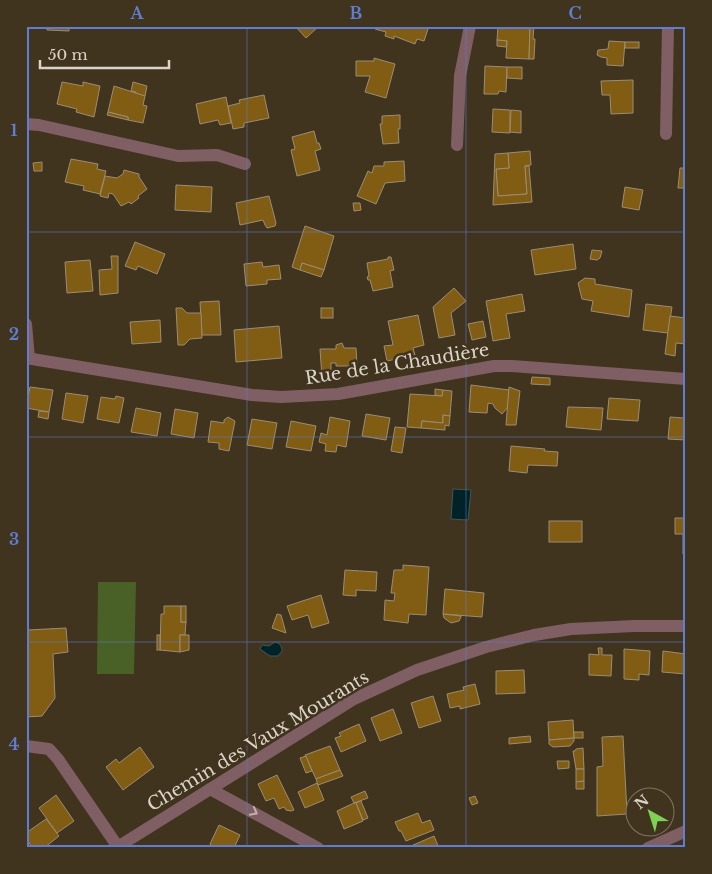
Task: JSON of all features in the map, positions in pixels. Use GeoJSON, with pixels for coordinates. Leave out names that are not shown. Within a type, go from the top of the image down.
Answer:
{"type":"FeatureCollection","features":[{"type":"Feature","properties":{"kind":"street"},"geometry":{"type":"LineString","coordinates":[[457,145],[460,76],[470,26]]}},
{"type":"Feature","properties":{"kind":"street"},"geometry":{"type":"LineString","coordinates":[[666,134],[668,26]]}},
{"type":"Feature","properties":{"kind":"street"},"geometry":{"type":"LineString","coordinates":[[33,124],[178,156],[217,156],[245,164]]}},
{"type":"Feature","properties":{"kind":"street"},"geometry":{"type":"LineString","coordinates":[[26,324],[28,358]]}},
{"type":"Feature","properties":{"kind":"street","name":"Rue de la Chaudière"},"geometry":{"type":"LineString","coordinates":[[28,358],[252,396],[280,397],[338,394],[494,366],[686,379]]}},
{"type":"Feature","properties":{"kind":"street","name":"Chemin des Vaux Mourants"},"geometry":{"type":"LineString","coordinates":[[117,847],[354,699],[383,684],[445,659],[534,635],[571,629],[686,626]]}},
{"type":"Feature","properties":{"kind":"street"},"geometry":{"type":"LineString","coordinates":[[26,746],[49,749],[54,754],[117,847]]}},
{"type":"Feature","properties":{"kind":"street"},"geometry":{"type":"LineString","coordinates":[[210,789],[318,848]]}},
{"type":"Feature","properties":{"kind":"street"},"geometry":{"type":"LineString","coordinates":[[648,848],[686,831]]}},
{"type":"Feature","properties":{"kind":"green space"},"geometry":{"type":"Polygon","coordinates":[[[98,582],[136,582],[134,674],[97,674],[98,582]]]}},
{"type":"Feature","properties":{"kind":"water"},"geometry":{"type":"Polygon","coordinates":[[[453,489],[471,490],[468,520],[451,519],[453,489]]]}},
{"type":"Feature","properties":{"kind":"water"},"geometry":{"type":"Polygon","coordinates":[[[275,642],[282,648],[278,656],[270,656],[260,649],[262,645],[269,646],[275,642]]]}},
{"type":"Feature","properties":{"kind":"building"},"geometry":{"type":"Polygon","coordinates":[[[47,26],[69,26],[69,31],[47,30],[47,26]]]}},
{"type":"Feature","properties":{"kind":"building"},"geometry":{"type":"Polygon","coordinates":[[[295,26],[319,26],[306,38],[295,26]]]}},
{"type":"Feature","properties":{"kind":"building"},"geometry":{"type":"Polygon","coordinates":[[[376,26],[429,26],[424,41],[417,39],[415,44],[394,36],[394,39],[385,36],[386,32],[375,29],[376,26]]]}},
{"type":"Feature","properties":{"kind":"building"},"geometry":{"type":"Polygon","coordinates":[[[498,26],[530,26],[529,59],[506,58],[507,41],[497,40],[498,26]]]}},
{"type":"Feature","properties":{"kind":"building"},"geometry":{"type":"Polygon","coordinates":[[[530,26],[534,26],[534,59],[529,59],[530,26]]]}},
{"type":"Feature","properties":{"kind":"building"},"geometry":{"type":"Polygon","coordinates":[[[497,40],[507,41],[506,47],[497,46],[497,40]]]}},
{"type":"Feature","properties":{"kind":"building"},"geometry":{"type":"Polygon","coordinates":[[[609,41],[625,42],[623,66],[607,65],[607,58],[597,55],[598,50],[608,49],[609,41]]]}},
{"type":"Feature","properties":{"kind":"building"},"geometry":{"type":"Polygon","coordinates":[[[625,42],[639,42],[639,48],[625,48],[625,42]]]}},
{"type":"Feature","properties":{"kind":"building"},"geometry":{"type":"Polygon","coordinates":[[[374,58],[395,64],[386,98],[365,92],[370,76],[356,76],[356,61],[374,61],[374,58]]]}},
{"type":"Feature","properties":{"kind":"building"},"geometry":{"type":"Polygon","coordinates":[[[485,66],[507,67],[506,92],[499,91],[498,94],[484,94],[485,66]]]}},
{"type":"Feature","properties":{"kind":"building"},"geometry":{"type":"Polygon","coordinates":[[[507,67],[522,67],[522,79],[507,78],[507,67]]]}},
{"type":"Feature","properties":{"kind":"building"},"geometry":{"type":"Polygon","coordinates":[[[633,80],[633,113],[611,114],[610,95],[602,95],[601,81],[633,80]]]}},
{"type":"Feature","properties":{"kind":"building"},"geometry":{"type":"Polygon","coordinates":[[[62,82],[83,86],[83,82],[100,86],[94,117],[76,112],[77,109],[57,104],[62,82]]]}},
{"type":"Feature","properties":{"kind":"building"},"geometry":{"type":"Polygon","coordinates":[[[133,82],[147,86],[145,96],[131,91],[133,82]]]}},
{"type":"Feature","properties":{"kind":"building"},"geometry":{"type":"Polygon","coordinates":[[[114,86],[145,96],[143,105],[147,106],[143,123],[128,120],[128,117],[108,112],[114,86]]]}},
{"type":"Feature","properties":{"kind":"building"},"geometry":{"type":"Polygon","coordinates":[[[264,95],[269,118],[244,123],[244,127],[233,129],[228,106],[240,103],[239,100],[264,95]]]}},
{"type":"Feature","properties":{"kind":"building"},"geometry":{"type":"Polygon","coordinates":[[[226,97],[231,123],[220,125],[218,120],[200,124],[196,104],[226,97]]]}},
{"type":"Feature","properties":{"kind":"building"},"geometry":{"type":"Polygon","coordinates":[[[493,109],[510,110],[510,133],[492,132],[493,109]]]}},
{"type":"Feature","properties":{"kind":"building"},"geometry":{"type":"Polygon","coordinates":[[[511,110],[521,111],[521,133],[510,132],[511,110]]]}},
{"type":"Feature","properties":{"kind":"building"},"geometry":{"type":"Polygon","coordinates":[[[108,112],[128,117],[128,120],[107,115],[108,112]]]}},
{"type":"Feature","properties":{"kind":"building"},"geometry":{"type":"Polygon","coordinates":[[[400,115],[399,143],[383,144],[380,124],[382,124],[382,116],[400,115]]]}},
{"type":"Feature","properties":{"kind":"building"},"geometry":{"type":"Polygon","coordinates":[[[314,131],[317,143],[319,143],[321,149],[315,151],[320,170],[297,176],[291,150],[295,149],[292,137],[314,131]]]}},
{"type":"Feature","properties":{"kind":"building"},"geometry":{"type":"Polygon","coordinates":[[[530,151],[531,165],[525,166],[527,194],[498,196],[496,169],[509,168],[508,153],[530,151]]]}},
{"type":"Feature","properties":{"kind":"building"},"geometry":{"type":"Polygon","coordinates":[[[508,153],[509,168],[496,169],[498,196],[527,194],[525,166],[529,166],[532,202],[493,205],[495,154],[508,153]]]}},
{"type":"Feature","properties":{"kind":"building"},"geometry":{"type":"Polygon","coordinates":[[[71,159],[98,164],[97,169],[106,171],[100,194],[83,190],[84,186],[65,182],[71,159]]]}},
{"type":"Feature","properties":{"kind":"building"},"geometry":{"type":"Polygon","coordinates":[[[404,161],[405,181],[385,183],[376,204],[357,196],[368,171],[372,173],[374,166],[384,166],[384,162],[404,161]]]}},
{"type":"Feature","properties":{"kind":"building"},"geometry":{"type":"Polygon","coordinates":[[[42,162],[42,171],[34,171],[33,163],[42,162]]]}},
{"type":"Feature","properties":{"kind":"building"},"geometry":{"type":"Polygon","coordinates":[[[680,168],[686,168],[686,188],[678,188],[680,168]]]}},
{"type":"Feature","properties":{"kind":"building"},"geometry":{"type":"Polygon","coordinates":[[[124,170],[139,174],[147,189],[131,204],[129,202],[121,206],[113,194],[109,193],[108,198],[100,196],[105,176],[117,178],[123,174],[124,170]]]}},
{"type":"Feature","properties":{"kind":"building"},"geometry":{"type":"Polygon","coordinates":[[[176,185],[212,187],[211,212],[175,210],[176,185]]]}},
{"type":"Feature","properties":{"kind":"building"},"geometry":{"type":"Polygon","coordinates":[[[625,187],[643,190],[639,210],[622,207],[625,187]]]}},
{"type":"Feature","properties":{"kind":"building"},"geometry":{"type":"Polygon","coordinates":[[[269,196],[276,223],[275,226],[267,228],[263,220],[240,225],[236,203],[269,196]]]}},
{"type":"Feature","properties":{"kind":"building"},"geometry":{"type":"Polygon","coordinates":[[[353,203],[360,203],[361,210],[354,211],[353,203]]]}},
{"type":"Feature","properties":{"kind":"building"},"geometry":{"type":"Polygon","coordinates":[[[305,226],[334,236],[324,270],[302,263],[300,270],[292,267],[305,226]]]}},
{"type":"Feature","properties":{"kind":"building"},"geometry":{"type":"Polygon","coordinates":[[[135,242],[165,254],[157,274],[138,266],[136,270],[125,266],[135,242]]]}},
{"type":"Feature","properties":{"kind":"building"},"geometry":{"type":"Polygon","coordinates":[[[573,244],[576,269],[535,275],[531,250],[573,244]]]}},
{"type":"Feature","properties":{"kind":"building"},"geometry":{"type":"Polygon","coordinates":[[[592,250],[602,251],[600,258],[597,260],[590,259],[592,250]]]}},
{"type":"Feature","properties":{"kind":"building"},"geometry":{"type":"Polygon","coordinates":[[[111,256],[118,256],[118,293],[100,295],[99,270],[112,269],[111,256]]]}},
{"type":"Feature","properties":{"kind":"building"},"geometry":{"type":"Polygon","coordinates":[[[388,257],[391,257],[394,270],[390,271],[393,287],[373,291],[370,280],[367,277],[369,276],[367,263],[388,259],[388,257]]]}},
{"type":"Feature","properties":{"kind":"building"},"geometry":{"type":"Polygon","coordinates":[[[90,260],[93,291],[67,293],[65,262],[90,260]]]}},
{"type":"Feature","properties":{"kind":"building"},"geometry":{"type":"Polygon","coordinates":[[[262,262],[263,267],[279,265],[281,279],[267,280],[267,284],[246,286],[244,264],[262,262]]]}},
{"type":"Feature","properties":{"kind":"building"},"geometry":{"type":"Polygon","coordinates":[[[302,263],[324,270],[321,277],[300,270],[302,263]]]}},
{"type":"Feature","properties":{"kind":"building"},"geometry":{"type":"Polygon","coordinates":[[[585,278],[595,279],[595,284],[632,290],[629,317],[591,311],[593,301],[582,299],[578,283],[585,278]]]}},
{"type":"Feature","properties":{"kind":"building"},"geometry":{"type":"Polygon","coordinates":[[[454,288],[466,301],[451,313],[455,335],[439,338],[433,307],[454,288]]]}},
{"type":"Feature","properties":{"kind":"building"},"geometry":{"type":"Polygon","coordinates":[[[522,294],[525,311],[506,314],[510,338],[493,341],[486,301],[522,294]]]}},
{"type":"Feature","properties":{"kind":"building"},"geometry":{"type":"Polygon","coordinates":[[[219,301],[221,335],[202,335],[200,302],[219,301]]]}},
{"type":"Feature","properties":{"kind":"building"},"geometry":{"type":"Polygon","coordinates":[[[646,304],[672,307],[668,333],[643,330],[646,304]]]}},
{"type":"Feature","properties":{"kind":"building"},"geometry":{"type":"Polygon","coordinates":[[[176,308],[182,308],[187,313],[201,313],[202,338],[190,339],[184,345],[178,345],[176,308]]]}},
{"type":"Feature","properties":{"kind":"building"},"geometry":{"type":"Polygon","coordinates":[[[321,308],[333,308],[333,318],[321,318],[321,308]]]}},
{"type":"Feature","properties":{"kind":"building"},"geometry":{"type":"Polygon","coordinates":[[[418,315],[424,345],[413,348],[415,355],[387,361],[384,346],[393,345],[388,321],[418,315]]]}},
{"type":"Feature","properties":{"kind":"building"},"geometry":{"type":"Polygon","coordinates":[[[670,316],[686,318],[686,344],[676,343],[675,356],[665,354],[670,316]]]}},
{"type":"Feature","properties":{"kind":"building"},"geometry":{"type":"Polygon","coordinates":[[[160,320],[161,342],[132,344],[130,322],[160,320]]]}},
{"type":"Feature","properties":{"kind":"building"},"geometry":{"type":"Polygon","coordinates":[[[483,321],[486,337],[472,340],[468,324],[483,321]]]}},
{"type":"Feature","properties":{"kind":"building"},"geometry":{"type":"Polygon","coordinates":[[[279,326],[282,358],[236,362],[234,330],[279,326]]]}},
{"type":"Feature","properties":{"kind":"building"},"geometry":{"type":"Polygon","coordinates":[[[342,343],[344,348],[356,348],[357,366],[336,366],[336,363],[331,363],[331,377],[322,377],[320,349],[336,349],[336,345],[342,343]]]}},
{"type":"Feature","properties":{"kind":"building"},"geometry":{"type":"Polygon","coordinates":[[[532,377],[550,378],[550,385],[531,384],[532,377]]]}},
{"type":"Feature","properties":{"kind":"building"},"geometry":{"type":"Polygon","coordinates":[[[471,385],[509,390],[508,407],[502,414],[493,404],[488,403],[487,413],[469,412],[471,385]]]}},
{"type":"Feature","properties":{"kind":"building"},"geometry":{"type":"Polygon","coordinates":[[[30,387],[53,390],[49,412],[26,408],[30,387]]]}},
{"type":"Feature","properties":{"kind":"building"},"geometry":{"type":"Polygon","coordinates":[[[509,387],[520,391],[516,425],[506,425],[509,387]]]}},
{"type":"Feature","properties":{"kind":"building"},"geometry":{"type":"Polygon","coordinates":[[[435,389],[443,390],[442,396],[435,395],[435,389]]]}},
{"type":"Feature","properties":{"kind":"building"},"geometry":{"type":"Polygon","coordinates":[[[443,390],[452,391],[450,416],[443,415],[443,423],[422,421],[421,428],[407,427],[410,394],[442,396],[443,390]]]}},
{"type":"Feature","properties":{"kind":"building"},"geometry":{"type":"Polygon","coordinates":[[[66,393],[88,396],[83,423],[62,419],[66,393]]]}},
{"type":"Feature","properties":{"kind":"building"},"geometry":{"type":"Polygon","coordinates":[[[116,396],[124,398],[119,423],[97,419],[101,397],[115,399],[116,396]]]}},
{"type":"Feature","properties":{"kind":"building"},"geometry":{"type":"Polygon","coordinates":[[[609,398],[640,400],[638,421],[607,419],[609,398]]]}},
{"type":"Feature","properties":{"kind":"building"},"geometry":{"type":"Polygon","coordinates":[[[568,407],[603,408],[601,430],[566,427],[568,407]]]}},
{"type":"Feature","properties":{"kind":"building"},"geometry":{"type":"Polygon","coordinates":[[[136,408],[161,413],[157,436],[131,432],[136,408]]]}},
{"type":"Feature","properties":{"kind":"building"},"geometry":{"type":"Polygon","coordinates":[[[175,409],[198,413],[194,438],[171,434],[175,409]]]}},
{"type":"Feature","properties":{"kind":"building"},"geometry":{"type":"Polygon","coordinates":[[[39,411],[49,412],[48,419],[38,417],[39,411]]]}},
{"type":"Feature","properties":{"kind":"building"},"geometry":{"type":"Polygon","coordinates":[[[366,414],[390,418],[386,440],[362,436],[366,414]]]}},
{"type":"Feature","properties":{"kind":"building"},"geometry":{"type":"Polygon","coordinates":[[[443,415],[450,416],[449,426],[445,425],[445,430],[421,428],[422,421],[443,423],[443,415]]]}},
{"type":"Feature","properties":{"kind":"building"},"geometry":{"type":"Polygon","coordinates":[[[228,417],[235,421],[229,451],[219,449],[219,443],[208,442],[211,421],[224,423],[224,420],[228,417]]]}},
{"type":"Feature","properties":{"kind":"building"},"geometry":{"type":"Polygon","coordinates":[[[330,417],[350,421],[346,447],[337,445],[336,452],[325,451],[326,444],[319,442],[321,433],[327,435],[330,417]]]}},
{"type":"Feature","properties":{"kind":"building"},"geometry":{"type":"Polygon","coordinates":[[[670,417],[684,418],[686,440],[668,439],[670,417]]]}},
{"type":"Feature","properties":{"kind":"building"},"geometry":{"type":"Polygon","coordinates":[[[252,419],[277,423],[272,449],[247,445],[252,419]]]}},
{"type":"Feature","properties":{"kind":"building"},"geometry":{"type":"Polygon","coordinates":[[[291,421],[316,426],[311,451],[286,447],[291,421]]]}},
{"type":"Feature","properties":{"kind":"building"},"geometry":{"type":"Polygon","coordinates":[[[395,427],[406,428],[402,453],[391,451],[395,427]]]}},
{"type":"Feature","properties":{"kind":"building"},"geometry":{"type":"Polygon","coordinates":[[[511,446],[558,452],[557,466],[528,465],[527,473],[509,471],[511,446]]]}},
{"type":"Feature","properties":{"kind":"building"},"geometry":{"type":"Polygon","coordinates":[[[675,518],[686,518],[686,554],[683,554],[683,534],[675,534],[675,518]]]}},
{"type":"Feature","properties":{"kind":"building"},"geometry":{"type":"Polygon","coordinates":[[[549,521],[582,521],[582,542],[549,542],[549,521]]]}},
{"type":"Feature","properties":{"kind":"building"},"geometry":{"type":"Polygon","coordinates":[[[403,565],[429,567],[426,615],[409,614],[408,623],[384,620],[385,600],[394,601],[395,593],[391,593],[394,570],[403,570],[403,565]]]}},
{"type":"Feature","properties":{"kind":"building"},"geometry":{"type":"Polygon","coordinates":[[[345,570],[377,572],[376,591],[356,590],[356,596],[343,595],[345,570]]]}},
{"type":"Feature","properties":{"kind":"building"},"geometry":{"type":"Polygon","coordinates":[[[445,589],[484,593],[482,617],[443,614],[445,589]]]}},
{"type":"Feature","properties":{"kind":"building"},"geometry":{"type":"Polygon","coordinates":[[[321,595],[329,623],[312,628],[308,615],[292,620],[287,606],[321,595]]]}},
{"type":"Feature","properties":{"kind":"building"},"geometry":{"type":"Polygon","coordinates":[[[164,606],[181,606],[181,622],[186,622],[185,635],[180,635],[180,652],[160,650],[161,614],[164,614],[164,606]]]}},
{"type":"Feature","properties":{"kind":"building"},"geometry":{"type":"Polygon","coordinates":[[[181,606],[186,606],[186,622],[181,622],[181,606]]]}},
{"type":"Feature","properties":{"kind":"building"},"geometry":{"type":"Polygon","coordinates":[[[26,608],[28,630],[66,628],[68,652],[53,654],[55,698],[42,716],[26,717],[26,608]]]}},
{"type":"Feature","properties":{"kind":"building"},"geometry":{"type":"Polygon","coordinates":[[[277,614],[281,615],[286,633],[272,628],[277,614]]]}},
{"type":"Feature","properties":{"kind":"building"},"geometry":{"type":"Polygon","coordinates":[[[443,614],[461,617],[459,621],[451,623],[444,618],[443,614]]]}},
{"type":"Feature","properties":{"kind":"building"},"geometry":{"type":"Polygon","coordinates":[[[157,635],[160,635],[160,650],[157,650],[157,635]]]}},
{"type":"Feature","properties":{"kind":"building"},"geometry":{"type":"Polygon","coordinates":[[[180,635],[189,635],[189,650],[180,652],[180,635]]]}},
{"type":"Feature","properties":{"kind":"building"},"geometry":{"type":"Polygon","coordinates":[[[598,648],[602,648],[602,655],[612,655],[611,676],[589,675],[589,654],[599,655],[598,648]]]}},
{"type":"Feature","properties":{"kind":"building"},"geometry":{"type":"Polygon","coordinates":[[[624,649],[650,651],[649,675],[639,674],[639,680],[624,679],[624,649]]]}},
{"type":"Feature","properties":{"kind":"building"},"geometry":{"type":"Polygon","coordinates":[[[663,651],[686,654],[686,674],[662,672],[663,651]]]}},
{"type":"Feature","properties":{"kind":"building"},"geometry":{"type":"Polygon","coordinates":[[[524,670],[525,693],[496,694],[496,671],[524,670]]]}},
{"type":"Feature","properties":{"kind":"building"},"geometry":{"type":"Polygon","coordinates":[[[475,684],[480,704],[460,709],[460,706],[450,708],[447,694],[464,690],[463,687],[475,684]]]}},
{"type":"Feature","properties":{"kind":"building"},"geometry":{"type":"Polygon","coordinates":[[[433,696],[441,721],[419,728],[411,703],[433,696]]]}},
{"type":"Feature","properties":{"kind":"building"},"geometry":{"type":"Polygon","coordinates":[[[393,709],[402,733],[380,741],[371,718],[393,709]]]}},
{"type":"Feature","properties":{"kind":"building"},"geometry":{"type":"Polygon","coordinates":[[[573,720],[574,738],[549,740],[548,722],[573,720]]]}},
{"type":"Feature","properties":{"kind":"building"},"geometry":{"type":"Polygon","coordinates":[[[359,724],[366,741],[341,752],[335,738],[341,736],[339,733],[359,724]]]}},
{"type":"Feature","properties":{"kind":"building"},"geometry":{"type":"Polygon","coordinates":[[[574,732],[583,732],[583,738],[574,738],[574,732]]]}},
{"type":"Feature","properties":{"kind":"building"},"geometry":{"type":"Polygon","coordinates":[[[530,736],[531,742],[509,744],[509,738],[530,736]]]}},
{"type":"Feature","properties":{"kind":"building"},"geometry":{"type":"Polygon","coordinates":[[[623,736],[626,786],[624,786],[624,814],[597,816],[597,767],[603,766],[602,737],[623,736]]]}},
{"type":"Feature","properties":{"kind":"building"},"geometry":{"type":"Polygon","coordinates":[[[574,738],[570,746],[553,747],[549,744],[549,740],[574,738]]]}},
{"type":"Feature","properties":{"kind":"building"},"geometry":{"type":"Polygon","coordinates":[[[330,746],[340,770],[316,779],[305,755],[330,746]]]}},
{"type":"Feature","properties":{"kind":"building"},"geometry":{"type":"Polygon","coordinates":[[[140,747],[154,767],[123,790],[106,767],[116,759],[119,763],[140,747]]]}},
{"type":"Feature","properties":{"kind":"building"},"geometry":{"type":"Polygon","coordinates":[[[583,748],[584,769],[576,769],[573,751],[583,748]]]}},
{"type":"Feature","properties":{"kind":"building"},"geometry":{"type":"Polygon","coordinates":[[[306,756],[312,771],[306,773],[300,758],[306,756]]]}},
{"type":"Feature","properties":{"kind":"building"},"geometry":{"type":"Polygon","coordinates":[[[557,761],[569,761],[569,768],[558,769],[557,761]]]}},
{"type":"Feature","properties":{"kind":"building"},"geometry":{"type":"Polygon","coordinates":[[[576,769],[584,769],[584,781],[576,782],[576,769]]]}},
{"type":"Feature","properties":{"kind":"building"},"geometry":{"type":"Polygon","coordinates":[[[340,770],[343,776],[318,785],[316,779],[340,770]]]}},
{"type":"Feature","properties":{"kind":"building"},"geometry":{"type":"Polygon","coordinates":[[[277,775],[294,810],[286,810],[284,807],[279,809],[274,798],[266,801],[258,784],[277,775]]]}},
{"type":"Feature","properties":{"kind":"building"},"geometry":{"type":"Polygon","coordinates":[[[584,781],[584,789],[576,789],[576,782],[584,781]]]}},
{"type":"Feature","properties":{"kind":"building"},"geometry":{"type":"Polygon","coordinates":[[[317,783],[324,800],[305,808],[298,792],[317,783]]]}},
{"type":"Feature","properties":{"kind":"building"},"geometry":{"type":"Polygon","coordinates":[[[365,791],[368,798],[354,803],[351,797],[365,791]]]}},
{"type":"Feature","properties":{"kind":"building"},"geometry":{"type":"Polygon","coordinates":[[[56,795],[74,821],[57,833],[39,808],[56,795]]]}},
{"type":"Feature","properties":{"kind":"building"},"geometry":{"type":"Polygon","coordinates":[[[475,796],[478,803],[472,805],[469,798],[475,796]]]}},
{"type":"Feature","properties":{"kind":"building"},"geometry":{"type":"Polygon","coordinates":[[[361,801],[368,818],[363,820],[356,803],[361,801]]]}},
{"type":"Feature","properties":{"kind":"building"},"geometry":{"type":"Polygon","coordinates":[[[356,803],[363,821],[344,829],[337,811],[356,803]]]}},
{"type":"Feature","properties":{"kind":"building"},"geometry":{"type":"Polygon","coordinates":[[[418,813],[422,823],[430,820],[434,830],[406,841],[395,822],[418,813]]]}},
{"type":"Feature","properties":{"kind":"building"},"geometry":{"type":"Polygon","coordinates":[[[46,819],[59,836],[44,848],[33,848],[26,839],[26,833],[46,819]]]}},
{"type":"Feature","properties":{"kind":"building"},"geometry":{"type":"Polygon","coordinates":[[[219,825],[240,835],[234,848],[214,848],[210,844],[219,825]]]}},
{"type":"Feature","properties":{"kind":"building"},"geometry":{"type":"Polygon","coordinates":[[[434,836],[439,848],[412,848],[411,846],[434,836]]]}}]}
